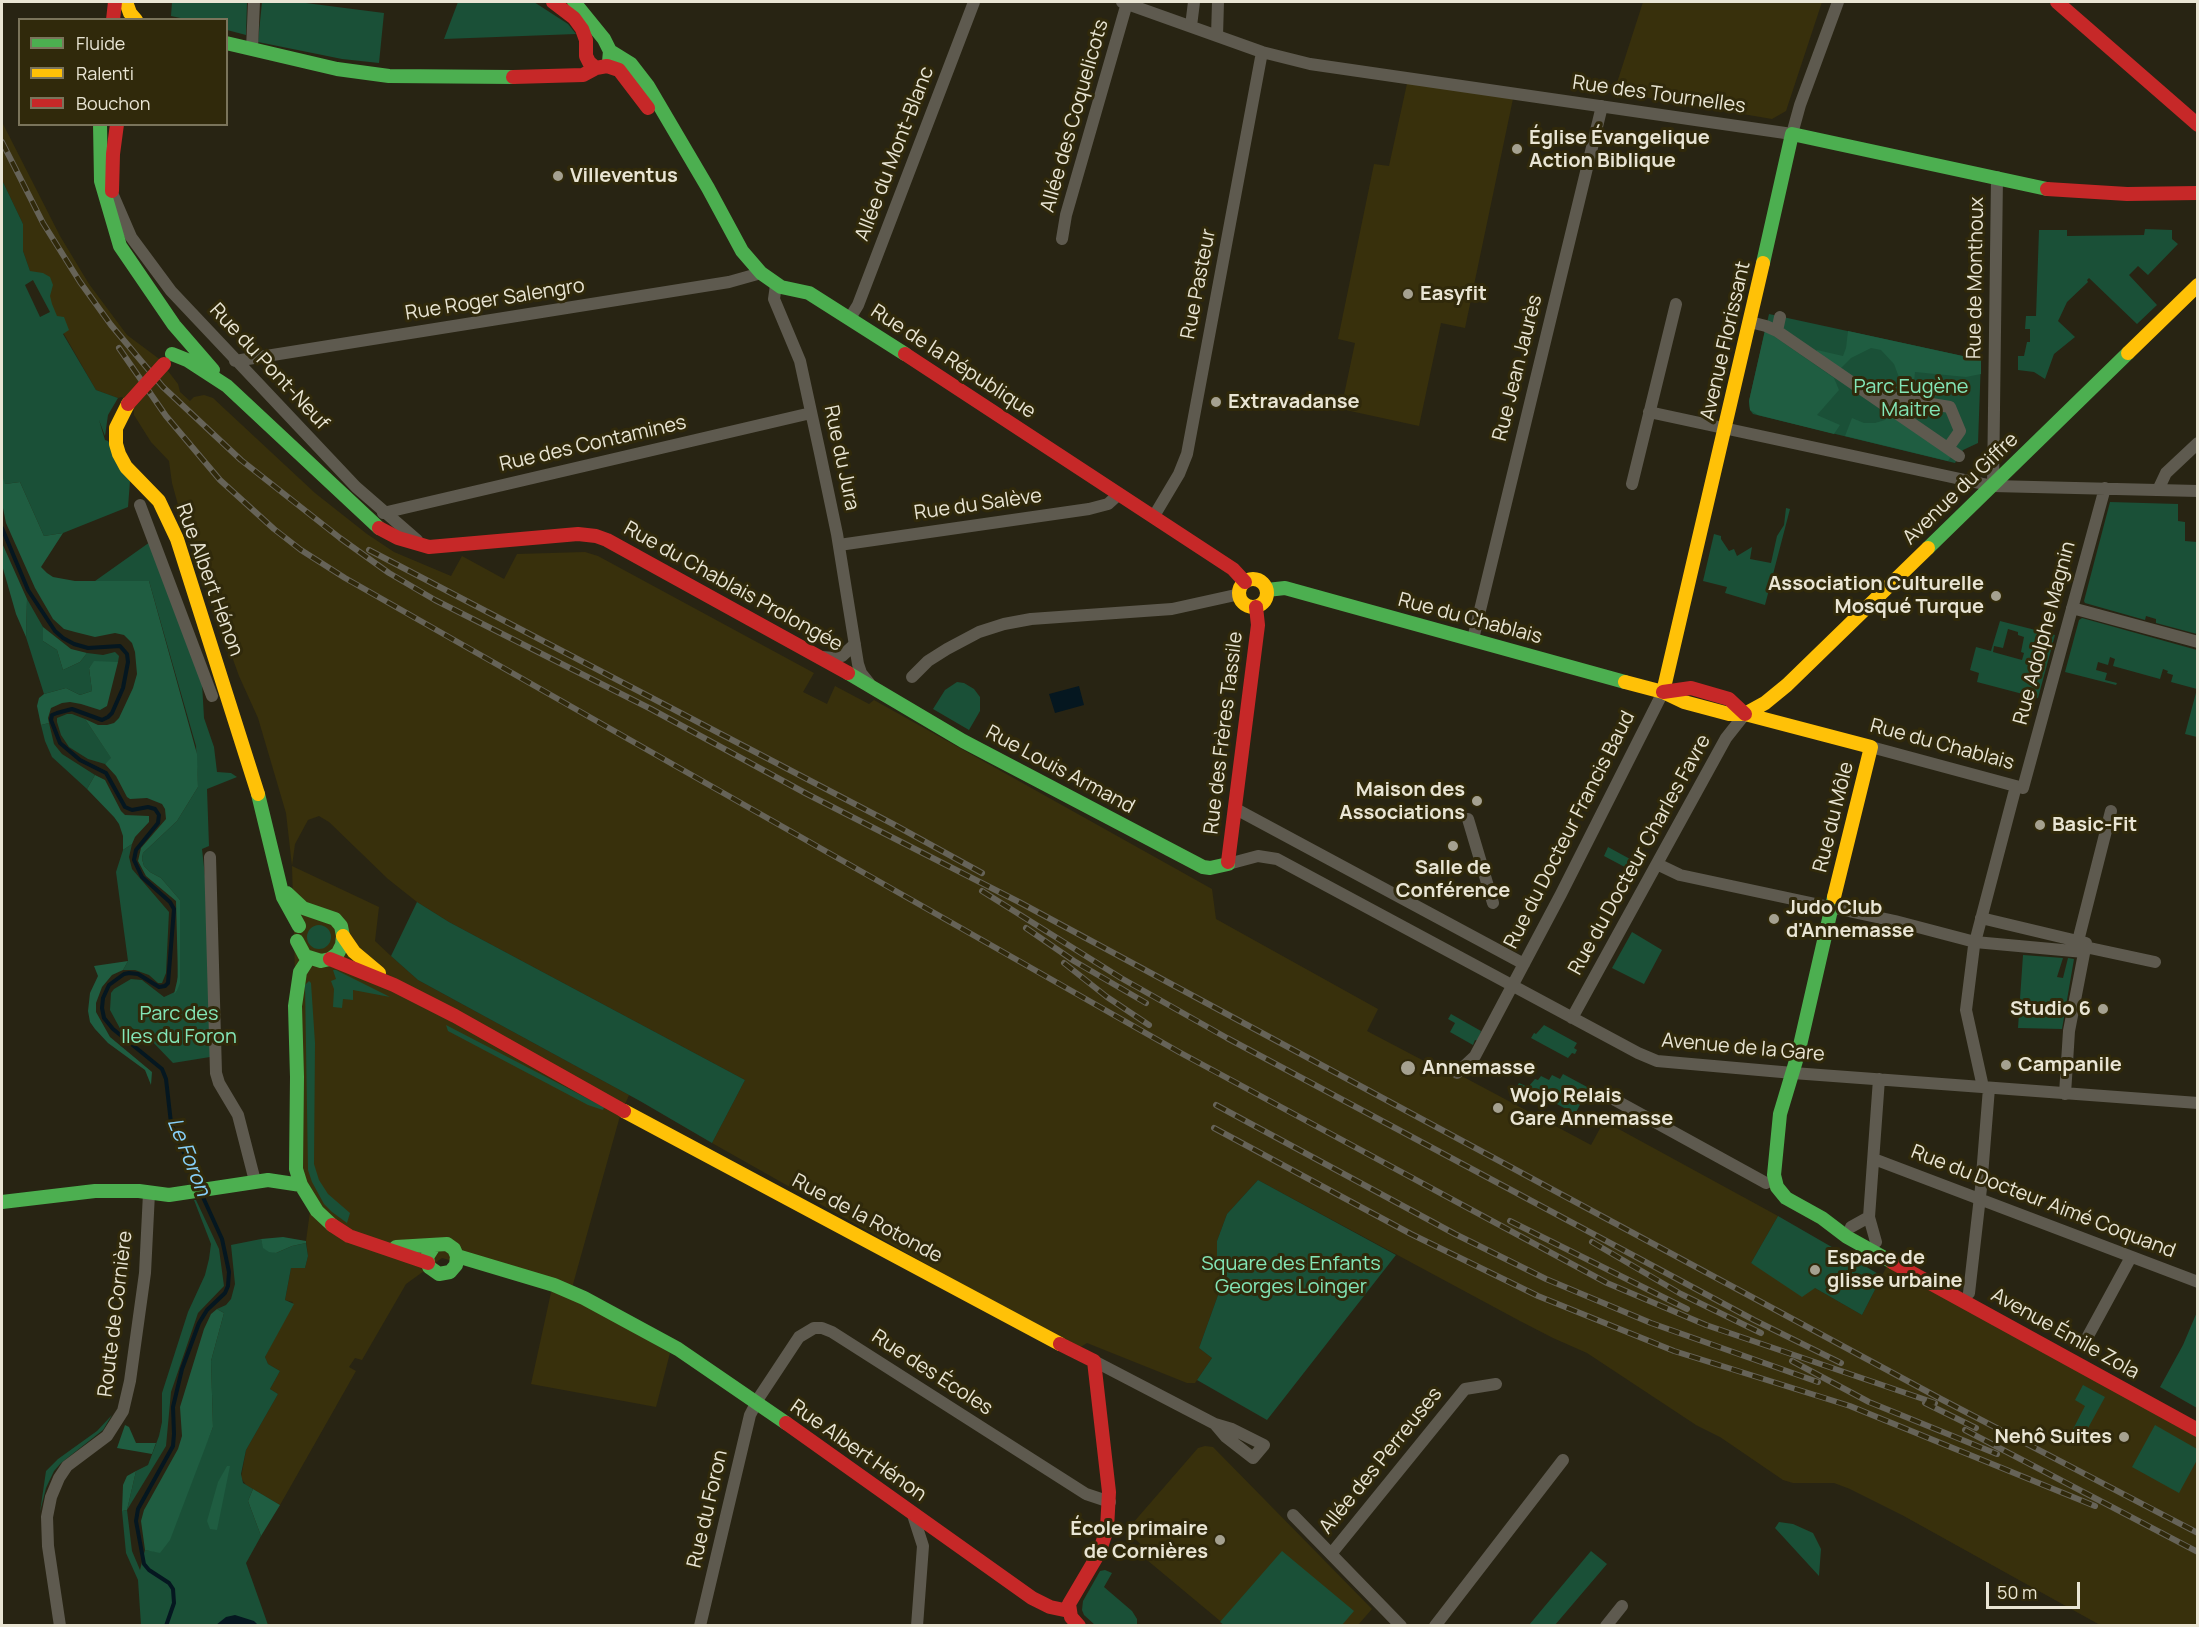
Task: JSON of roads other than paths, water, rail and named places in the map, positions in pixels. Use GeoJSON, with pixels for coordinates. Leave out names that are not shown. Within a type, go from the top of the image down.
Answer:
{"type":"FeatureCollection","features":[{"type":"Feature","properties":{"kind":"street"},"geometry":{"type":"LineString","coordinates":[[113,18],[115,2]]}},
{"type":"Feature","properties":{"kind":"street"},"geometry":{"type":"LineString","coordinates":[[126,2],[133,18]]}},
{"type":"Feature","properties":{"kind":"street"},"geometry":{"type":"LineString","coordinates":[[252,49],[254,2]]}},
{"type":"Feature","properties":{"kind":"street"},"geometry":{"type":"LineString","coordinates":[[553,2],[579,25],[586,40],[587,59],[602,67]]}},
{"type":"Feature","properties":{"kind":"street","name":"Rue de la République"},"geometry":{"type":"LineString","coordinates":[[574,2],[604,39],[610,51],[631,64],[643,79],[665,113],[742,251],[761,273],[776,285],[806,292],[850,318],[1154,516],[1233,569],[1242,588]]}},
{"type":"Feature","properties":{"kind":"street","name":"Allée du Mont-Blanc"},"geometry":{"type":"LineString","coordinates":[[850,318],[858,305],[974,2]]}},
{"type":"Feature","properties":{"kind":"street","name":"Rue des Tournelles"},"geometry":{"type":"LineString","coordinates":[[1124,2],[1262,52],[1348,70],[1792,134],[2060,191],[2127,194],[2198,193]]}},
{"type":"Feature","properties":{"kind":"street","name":"Allée des Coquelicots"},"geometry":{"type":"LineString","coordinates":[[1062,239],[1066,215],[1124,2]]}},
{"type":"Feature","properties":{"kind":"street"},"geometry":{"type":"LineString","coordinates":[[1191,26],[1194,2]]}},
{"type":"Feature","properties":{"kind":"street"},"geometry":{"type":"LineString","coordinates":[[1217,36],[1218,2]]}},
{"type":"Feature","properties":{"kind":"street","name":"Avenue Florissant"},"geometry":{"type":"LineString","coordinates":[[1663,692],[1726,428],[1792,134],[1800,105],[1838,2]]}},
{"type":"Feature","properties":{"kind":"street"},"geometry":{"type":"LineString","coordinates":[[2057,2],[2197,124]]}},
{"type":"Feature","properties":{"kind":"street"},"geometry":{"type":"LineString","coordinates":[[228,43],[337,69],[389,76],[562,77],[583,75],[602,67],[610,51]]}},
{"type":"Feature","properties":{"kind":"street","name":"Rue Pasteur"},"geometry":{"type":"LineString","coordinates":[[1154,516],[1179,474],[1187,454],[1262,52]]}},
{"type":"Feature","properties":{"kind":"street","name":"Rue de la République"},"geometry":{"type":"LineString","coordinates":[[602,67],[622,73],[660,124],[681,144]]}},
{"type":"Feature","properties":{"kind":"street","name":"Rue Jean Jaurès"},"geometry":{"type":"LineString","coordinates":[[1473,639],[1602,106]]}},
{"type":"Feature","properties":{"kind":"street","name":"Rue du Pont-Neuf"},"geometry":{"type":"LineString","coordinates":[[100,126],[101,181],[112,222],[125,255],[174,325]]}},
{"type":"Feature","properties":{"kind":"street","name":"Rue du Pont-Neuf"},"geometry":{"type":"LineString","coordinates":[[112,222],[114,126]]}},
{"type":"Feature","properties":{"kind":"street","name":"Rue de Monthoux"},"geometry":{"type":"LineString","coordinates":[[1993,486],[1997,177]]}},
{"type":"Feature","properties":{"kind":"street","name":"Rue du Pont-Neuf"},"geometry":{"type":"LineString","coordinates":[[112,193],[131,237],[171,291],[348,480],[383,513],[425,546]]}},
{"type":"Feature","properties":{"kind":"street","name":"Rue Roger Salengro"},"geometry":{"type":"LineString","coordinates":[[235,361],[729,282],[761,273]]}},
{"type":"Feature","properties":{"kind":"street","name":"Rue du Jura"},"geometry":{"type":"LineString","coordinates":[[776,285],[774,299],[798,356],[811,412],[839,545],[860,671],[875,688]]}},
{"type":"Feature","properties":{"kind":"street","name":"Avenue du Giffre"},"geometry":{"type":"LineString","coordinates":[[1745,714],[1760,706],[1787,685],[2198,285]]}},
{"type":"Feature","properties":{"kind":"street"},"geometry":{"type":"LineString","coordinates":[[1632,484],[1676,304]]}},
{"type":"Feature","properties":{"kind":"street"},"geometry":{"type":"LineString","coordinates":[[1777,331],[1780,317]]}},
{"type":"Feature","properties":{"kind":"street"},"geometry":{"type":"LineString","coordinates":[[1750,322],[1777,331],[1959,456]]}},
{"type":"Feature","properties":{"kind":"street"},"geometry":{"type":"LineString","coordinates":[[168,359],[178,340],[174,325]]}},
{"type":"Feature","properties":{"kind":"street","name":"Rue du Chablais Prolongée"},"geometry":{"type":"LineString","coordinates":[[174,325],[227,386],[368,519],[403,541],[425,546],[569,535],[596,536],[620,546],[875,688]]}},
{"type":"Feature","properties":{"kind":"street","name":"Rue du Chablais Prolongée"},"geometry":{"type":"LineString","coordinates":[[168,359],[187,360],[227,386]]}},
{"type":"Feature","properties":{"kind":"street","name":"Rue Albert Hénon"},"geometry":{"type":"LineString","coordinates":[[168,359],[122,412],[116,428],[116,444],[126,467],[156,497],[177,539],[246,749],[264,813],[284,901],[299,926],[289,977],[295,1006]]}},
{"type":"Feature","properties":{"kind":"street"},"geometry":{"type":"LineString","coordinates":[[1868,394],[1950,407],[1960,431],[1948,448]]}},
{"type":"Feature","properties":{"kind":"street","name":"Rue des Contamines"},"geometry":{"type":"LineString","coordinates":[[383,513],[811,412]]}},
{"type":"Feature","properties":{"kind":"street"},"geometry":{"type":"LineString","coordinates":[[1649,412],[1993,486],[2198,491]]}},
{"type":"Feature","properties":{"kind":"street"},"geometry":{"type":"LineString","coordinates":[[2158,489],[2166,473],[2198,443]]}},
{"type":"Feature","properties":{"kind":"street","name":"Rue Adolphe Magnin"},"geometry":{"type":"LineString","coordinates":[[1986,1088],[1966,1014],[1974,944],[2105,488]]}},
{"type":"Feature","properties":{"kind":"street","name":"Rue du Salève"},"geometry":{"type":"LineString","coordinates":[[839,545],[1089,509],[1111,502],[1119,494]]}},
{"type":"Feature","properties":{"kind":"street"},"geometry":{"type":"LineString","coordinates":[[140,505],[212,696]]}},
{"type":"Feature","properties":{"kind":"street"},"geometry":{"type":"LineString","coordinates":[[912,677],[947,649],[979,632],[1004,624],[1031,619],[1172,609],[1242,588],[1251,579],[1258,579],[1264,583],[1267,590],[1265,601],[1256,607],[1245,604],[1242,588]]}},
{"type":"Feature","properties":{"kind":"street","name":"Rue du Chablais"},"geometry":{"type":"LineString","coordinates":[[1267,590],[1285,588],[1663,692],[1684,702],[1729,714],[1745,714],[2020,787]]}},
{"type":"Feature","properties":{"kind":"street","name":"Rue des Frères Tassile"},"geometry":{"type":"LineString","coordinates":[[1228,864],[1258,625],[1256,607]]}},
{"type":"Feature","properties":{"kind":"street"},"geometry":{"type":"LineString","coordinates":[[2072,608],[2198,642]]}},
{"type":"Feature","properties":{"kind":"street"},"geometry":{"type":"LineString","coordinates":[[818,656],[837,657],[848,652],[855,644]]}},
{"type":"Feature","properties":{"kind":"street","name":"Rue Louis Armand"},"geometry":{"type":"LineString","coordinates":[[875,688],[963,741],[1203,867],[1210,868],[1228,864]]}},
{"type":"Feature","properties":{"kind":"street","name":"Rue du Docteur Francis Baud"},"geometry":{"type":"LineString","coordinates":[[1457,1073],[1475,1056],[1663,692]]}},
{"type":"Feature","properties":{"kind":"street","name":"Rue du Docteur Charles Favre"},"geometry":{"type":"LineString","coordinates":[[1572,1018],[1726,738],[1745,714]]}},
{"type":"Feature","properties":{"kind":"street","name":"Rue du Môle"},"geometry":{"type":"LineString","coordinates":[[1769,1181],[1776,1152],[1780,1114],[1793,1073],[1871,747]]}},
{"type":"Feature","properties":{"kind":"street"},"geometry":{"type":"LineString","coordinates":[[2065,1094],[2069,1031],[2083,947],[2111,811]]}},
{"type":"Feature","properties":{"kind":"street"},"geometry":{"type":"LineString","coordinates":[[1234,812],[1427,919],[1438,917],[1524,964]]}},
{"type":"Feature","properties":{"kind":"street"},"geometry":{"type":"LineString","coordinates":[[1468,819],[1493,903]]}},
{"type":"Feature","properties":{"kind":"street","name":"Avenue de la Gare"},"geometry":{"type":"LineString","coordinates":[[1228,864],[1258,856],[1277,859],[1642,1056],[1657,1061],[2198,1103]]}},
{"type":"Feature","properties":{"kind":"street"},"geometry":{"type":"LineString","coordinates":[[210,857],[216,1073],[221,1087],[238,1114],[262,1180]]}},
{"type":"Feature","properties":{"kind":"street"},"geometry":{"type":"LineString","coordinates":[[1657,864],[1680,874],[1925,928],[1974,944],[2083,947]]}},
{"type":"Feature","properties":{"kind":"street","name":"Rue Albert Hénon"},"geometry":{"type":"LineString","coordinates":[[279,879],[296,903],[316,914],[334,919],[341,926],[343,936]]}},
{"type":"Feature","properties":{"kind":"street"},"geometry":{"type":"LineString","coordinates":[[299,926],[308,917],[316,914]]}},
{"type":"Feature","properties":{"kind":"street"},"geometry":{"type":"LineString","coordinates":[[1981,918],[2083,947],[2155,962]]}},
{"type":"Feature","properties":{"kind":"street"},"geometry":{"type":"LineString","coordinates":[[297,941],[300,949],[309,958],[321,961],[330,958],[340,949],[343,936]]}},
{"type":"Feature","properties":{"kind":"street","name":"Rue de la Rotonde"},"geometry":{"type":"LineString","coordinates":[[343,936],[354,952],[394,985]]}},
{"type":"Feature","properties":{"kind":"street","name":"Rue Albert Hénon"},"geometry":{"type":"LineString","coordinates":[[309,958],[300,972],[295,1006],[296,1163],[301,1185],[311,1204],[332,1226],[349,1236],[428,1263],[433,1271],[441,1274],[450,1272],[456,1261],[454,1249],[442,1243],[434,1246],[388,1248]]}},
{"type":"Feature","properties":{"kind":"street","name":"Rue de la Rotonde"},"geometry":{"type":"LineString","coordinates":[[330,958],[394,985],[478,1028],[614,1105],[1094,1361]]}},
{"type":"Feature","properties":{"kind":"street"},"geometry":{"type":"LineString","coordinates":[[1876,1242],[1869,1217],[1879,1080]]}},
{"type":"Feature","properties":{"kind":"street"},"geometry":{"type":"LineString","coordinates":[[1969,1293],[1979,1198],[1986,1088]]}},
{"type":"Feature","properties":{"kind":"street","name":"Avenue Émile Zola"},"geometry":{"type":"LineString","coordinates":[[1615,1100],[1769,1181],[1777,1197],[1876,1242],[2198,1419]]}},
{"type":"Feature","properties":{"kind":"street","name":"Rue du Docteur Aimé Coquand"},"geometry":{"type":"LineString","coordinates":[[1874,1159],[2198,1282]]}},
{"type":"Feature","properties":{"kind":"street"},"geometry":{"type":"LineString","coordinates":[[262,1180],[296,1163]]}},
{"type":"Feature","properties":{"kind":"street"},"geometry":{"type":"LineString","coordinates":[[2,1202],[95,1191],[169,1195],[262,1180],[301,1185]]}},
{"type":"Feature","properties":{"kind":"street","name":"Route de Cornière"},"geometry":{"type":"LineString","coordinates":[[60,1626],[48,1546],[47,1517],[51,1497],[67,1466],[107,1436],[123,1411],[130,1381],[145,1273],[149,1193]]}},
{"type":"Feature","properties":{"kind":"street"},"geometry":{"type":"LineString","coordinates":[[1844,1228],[1869,1217]]}},
{"type":"Feature","properties":{"kind":"street","name":"Avenue Émile Zola"},"geometry":{"type":"LineString","coordinates":[[1844,1228],[2198,1430]]}},
{"type":"Feature","properties":{"kind":"street"},"geometry":{"type":"LineString","coordinates":[[428,1263],[428,1254],[434,1246]]}},
{"type":"Feature","properties":{"kind":"street"},"geometry":{"type":"LineString","coordinates":[[2088,1336],[2131,1257]]}},
{"type":"Feature","properties":{"kind":"street","name":"Rue Albert Hénon"},"geometry":{"type":"LineString","coordinates":[[456,1261],[609,1312],[685,1353],[1032,1598],[1050,1607],[1069,1611]]}},
{"type":"Feature","properties":{"kind":"street","name":"Rue des Écoles"},"geometry":{"type":"LineString","coordinates":[[756,1402],[802,1334],[814,1328],[822,1328],[1086,1494],[1110,1502]]}},
{"type":"Feature","properties":{"kind":"street"},"geometry":{"type":"LineString","coordinates":[[1094,1361],[1215,1424]]}},
{"type":"Feature","properties":{"kind":"street"},"geometry":{"type":"LineString","coordinates":[[1079,1626],[1072,1619],[1069,1611],[1070,1600],[1093,1565],[1103,1544],[1110,1502],[1094,1361]]}},
{"type":"Feature","properties":{"kind":"street","name":"Allée des Perreuses"},"geometry":{"type":"LineString","coordinates":[[1331,1554],[1465,1389],[1496,1384]]}},
{"type":"Feature","properties":{"kind":"street","name":"Rue du Foron"},"geometry":{"type":"LineString","coordinates":[[700,1626],[749,1419],[756,1402]]}},
{"type":"Feature","properties":{"kind":"street"},"geometry":{"type":"LineString","coordinates":[[1435,1626],[1563,1460]]}},
{"type":"Feature","properties":{"kind":"street"},"geometry":{"type":"LineString","coordinates":[[911,1512],[923,1546],[917,1626]]}},
{"type":"Feature","properties":{"kind":"street"},"geometry":{"type":"LineString","coordinates":[[1293,1515],[1401,1626]]}},
{"type":"Feature","properties":{"kind":"street"},"geometry":{"type":"LineString","coordinates":[[923,1546],[932,1538],[942,1534]]}},
{"type":"Feature","properties":{"kind":"street"},"geometry":{"type":"LineString","coordinates":[[1606,1626],[1622,1606]]}},
{"type":"Feature","properties":{"kind":"water"},"geometry":{"type":"Polygon","coordinates":[[[1079,686],[1084,705],[1055,713],[1049,694],[1079,686]]]}},
{"type":"Feature","properties":{"kind":"water"},"geometry":{"type":"Polygon","coordinates":[[[235,1615],[254,1621],[258,1625],[216,1625],[226,1617],[235,1615]]]}},
{"type":"Feature","properties":{"kind":"waterway","name":"Le Foron"},"geometry":{"type":"LineString","coordinates":[[2,528],[28,590],[55,631],[74,644],[88,648],[120,646],[127,654],[128,662],[123,688],[108,717],[102,720],[72,709],[52,715],[51,720],[60,743],[80,760],[106,773],[125,807],[132,810],[148,807],[155,809],[159,815],[158,823],[136,850],[134,860],[142,877],[170,902],[174,909],[168,983],[159,987],[138,974],[124,974],[109,985],[103,998],[102,1008],[104,1018],[113,1029],[162,1069],[166,1079],[171,1123],[198,1185]]}},
{"type":"Feature","properties":{"kind":"waterway","name":"Le Foron"},"geometry":{"type":"LineString","coordinates":[[166,1626],[174,1603],[173,1589],[169,1583],[144,1564],[136,1521],[138,1509],[173,1446],[173,1407],[182,1369],[199,1323],[207,1310],[225,1293],[228,1286],[229,1272],[222,1239],[202,1195]]}},
{"type":"Feature","properties":{"kind":"railway"},"geometry":{"type":"LineString","coordinates":[[2,142],[43,223],[80,282],[111,325],[163,387],[241,460],[340,538],[389,573],[435,600],[651,709],[807,794],[1019,902],[1941,1399],[2198,1533]]}},
{"type":"Feature","properties":{"kind":"railway"},"geometry":{"type":"LineString","coordinates":[[119,348],[166,416],[220,480],[274,529],[301,550],[345,578],[1179,1052],[1607,1283],[1706,1325],[1935,1403]]}},
{"type":"Feature","properties":{"kind":"railway"},"geometry":{"type":"LineString","coordinates":[[369,550],[893,824],[982,873]]}},
{"type":"Feature","properties":{"kind":"railway"},"geometry":{"type":"LineString","coordinates":[[982,891],[1121,978],[1227,1038],[1754,1320],[1841,1363]]}},
{"type":"Feature","properties":{"kind":"railway"},"geometry":{"type":"LineString","coordinates":[[1026,928],[1074,961],[1146,1003]]}},
{"type":"Feature","properties":{"kind":"railway"},"geometry":{"type":"LineString","coordinates":[[1064,963],[1107,997],[1149,1025]]}},
{"type":"Feature","properties":{"kind":"railway"},"geometry":{"type":"LineString","coordinates":[[1216,1105],[1455,1234],[1546,1279],[1651,1323],[1818,1382]]}},
{"type":"Feature","properties":{"kind":"railway"},"geometry":{"type":"LineString","coordinates":[[1214,1128],[1411,1234],[1538,1296],[1674,1351],[1850,1406],[2095,1506]]}},
{"type":"Feature","properties":{"kind":"railway"},"geometry":{"type":"LineString","coordinates":[[1510,1221],[1687,1309]]}},
{"type":"Feature","properties":{"kind":"railway"},"geometry":{"type":"LineString","coordinates":[[1592,1242],[1681,1294],[1761,1333]]}},
{"type":"Feature","properties":{"kind":"railway"},"geometry":{"type":"LineString","coordinates":[[1792,1361],[1869,1402],[1997,1454]]}},
{"type":"Feature","properties":{"kind":"railway"},"geometry":{"type":"LineString","coordinates":[[1925,1403],[1976,1428]]}},
{"type":"Feature","properties":{"kind":"railway"},"geometry":{"type":"LineString","coordinates":[[1965,1430],[2198,1552]]}},
{"type":"Feature","properties":{"kind":"place","name":"Église Évangelique Action Biblique"},"geometry":{"type":"Point","coordinates":[1517,149]}},
{"type":"Feature","properties":{"kind":"place","name":"Villeventus"},"geometry":{"type":"Point","coordinates":[558,176]}},
{"type":"Feature","properties":{"kind":"place","name":"Easyfit"},"geometry":{"type":"Point","coordinates":[1408,294]}},
{"type":"Feature","properties":{"kind":"place","name":"Extravadanse"},"geometry":{"type":"Point","coordinates":[1216,402]}},
{"type":"Feature","properties":{"kind":"place","name":"Association Culturelle Mosqué Turque"},"geometry":{"type":"Point","coordinates":[1996,596]}},
{"type":"Feature","properties":{"kind":"place","name":"Maison des Associations"},"geometry":{"type":"Point","coordinates":[1477,801]}},
{"type":"Feature","properties":{"kind":"place","name":"Basic-Fit"},"geometry":{"type":"Point","coordinates":[2040,825]}},
{"type":"Feature","properties":{"kind":"place","name":"Salle de Conférence"},"geometry":{"type":"Point","coordinates":[1453,846]}},
{"type":"Feature","properties":{"kind":"place","name":"Judo Club d'Annemasse"},"geometry":{"type":"Point","coordinates":[1774,919]}},
{"type":"Feature","properties":{"kind":"place","name":"Studio 6"},"geometry":{"type":"Point","coordinates":[2103,1009]}},
{"type":"Feature","properties":{"kind":"place","name":"Campanile"},"geometry":{"type":"Point","coordinates":[2006,1065]}},
{"type":"Feature","properties":{"kind":"place","name":"Annemasse"},"geometry":{"type":"Point","coordinates":[1408,1068]}},
{"type":"Feature","properties":{"kind":"place","name":"Wojo Relais Gare Annemasse"},"geometry":{"type":"Point","coordinates":[1498,1108]}},
{"type":"Feature","properties":{"kind":"place","name":"Espace de glisse urbaine"},"geometry":{"type":"Point","coordinates":[1815,1270]}},
{"type":"Feature","properties":{"kind":"place","name":"Nehô Suites"},"geometry":{"type":"Point","coordinates":[2124,1437]}},
{"type":"Feature","properties":{"kind":"place","name":"École primaire de Cornières"},"geometry":{"type":"Point","coordinates":[1220,1540]}},
{"type":"Feature","properties":{"kind":"park label","name":"Parc Eugène Maitre"},"geometry":{"type":"Point","coordinates":[1911,398]}},
{"type":"Feature","properties":{"kind":"park label","name":"Parc des Iles du Foron"},"geometry":{"type":"Point","coordinates":[179,1026]}},
{"type":"Feature","properties":{"kind":"park label","name":"Square des Enfants Georges Loinger"},"geometry":{"type":"Point","coordinates":[1291,1276]}}]}
